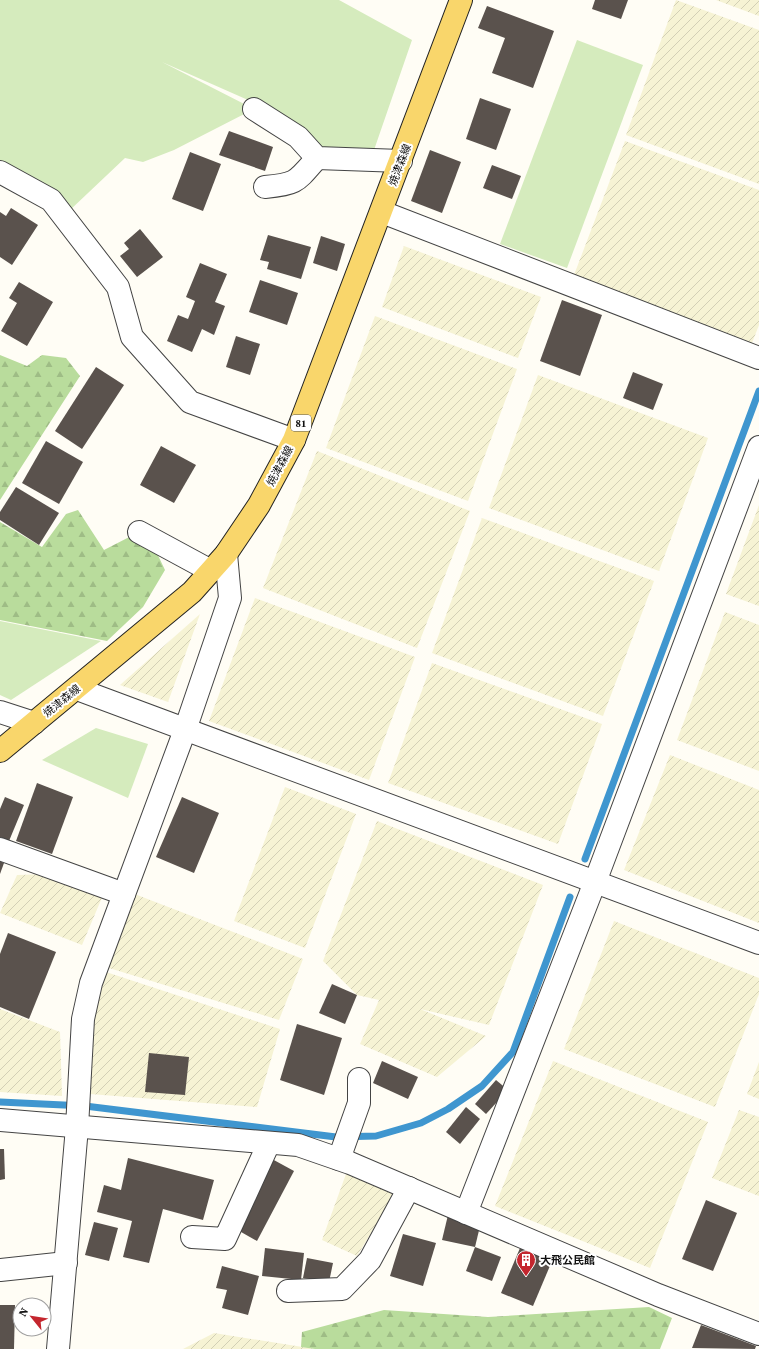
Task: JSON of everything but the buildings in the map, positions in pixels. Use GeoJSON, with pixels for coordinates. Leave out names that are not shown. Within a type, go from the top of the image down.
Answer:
{"type":"FeatureCollection","features":[{"type":"Feature","properties":{"kind":"main road","name":"焼津森線"},"geometry":{"type":"LineString","coordinates":[[0,751],[192,592],[226,554],[259,505],[294,440],[382,212],[461,0]]}},
{"type":"Feature","properties":{"kind":"street"},"geometry":{"type":"LineString","coordinates":[[254,109],[298,137],[317,158],[401,161]]}},
{"type":"Feature","properties":{"kind":"street"},"geometry":{"type":"LineString","coordinates":[[266,187],[290,184],[301,177],[317,158]]}},
{"type":"Feature","properties":{"kind":"street"},"geometry":{"type":"LineString","coordinates":[[0,172],[51,200],[118,287],[132,337],[190,402],[294,440]]}},
{"type":"Feature","properties":{"kind":"street"},"geometry":{"type":"LineString","coordinates":[[382,212],[756,357]]}},
{"type":"Feature","properties":{"kind":"street"},"geometry":{"type":"LineString","coordinates":[[466,1212],[595,882],[759,447]]}},
{"type":"Feature","properties":{"kind":"street"},"geometry":{"type":"LineString","coordinates":[[138,532],[211,571]]}},
{"type":"Feature","properties":{"kind":"street"},"geometry":{"type":"LineString","coordinates":[[58,1349],[77,1128],[83,1019],[91,983],[185,730],[230,598],[226,554]]}},
{"type":"Feature","properties":{"kind":"street"},"geometry":{"type":"LineString","coordinates":[[76,689],[759,943]]}},
{"type":"Feature","properties":{"kind":"street"},"geometry":{"type":"LineString","coordinates":[[0,712],[34,723]]}},
{"type":"Feature","properties":{"kind":"street"},"geometry":{"type":"LineString","coordinates":[[0,849],[124,894]]}},
{"type":"Feature","properties":{"kind":"street"},"geometry":{"type":"LineString","coordinates":[[341,1154],[359,1103],[359,1079]]}},
{"type":"Feature","properties":{"kind":"street"},"geometry":{"type":"LineString","coordinates":[[0,1120],[77,1128],[269,1143],[298,1146],[341,1154],[409,1188],[658,1295],[759,1334]]}},
{"type":"Feature","properties":{"kind":"street"},"geometry":{"type":"LineString","coordinates":[[192,1238],[225,1239],[269,1143]]}},
{"type":"Feature","properties":{"kind":"street"},"geometry":{"type":"LineString","coordinates":[[288,1291],[342,1289],[370,1260],[409,1188]]}},
{"type":"Feature","properties":{"kind":"street"},"geometry":{"type":"LineString","coordinates":[[0,1270],[66,1263]]}},
{"type":"Feature","properties":{"kind":"shaded area"},"geometry":{"type":"Polygon","coordinates":[[[676,0],[759,30],[759,184],[626,135],[676,0]]]}},
{"type":"Feature","properties":{"kind":"shaded area"},"geometry":{"type":"Polygon","coordinates":[[[716,0],[759,0],[759,16],[716,0]]]}},
{"type":"Feature","properties":{"kind":"shaded area"},"geometry":{"type":"Polygon","coordinates":[[[625,141],[759,190],[759,325],[752,343],[574,275],[625,141]]]}},
{"type":"Feature","properties":{"kind":"shaded area"},"geometry":{"type":"Polygon","coordinates":[[[404,246],[541,297],[518,358],[382,307],[404,246]]]}},
{"type":"Feature","properties":{"kind":"shaded area"},"geometry":{"type":"Polygon","coordinates":[[[375,316],[517,369],[468,501],[326,448],[375,316]]]}},
{"type":"Feature","properties":{"kind":"shaded area"},"geometry":{"type":"Polygon","coordinates":[[[538,375],[708,438],[659,571],[489,508],[538,375]]]}},
{"type":"Feature","properties":{"kind":"shaded area"},"geometry":{"type":"Polygon","coordinates":[[[317,451],[470,511],[417,648],[263,588],[317,451]]]}},
{"type":"Feature","properties":{"kind":"shaded area"},"geometry":{"type":"Polygon","coordinates":[[[759,505],[759,606],[726,594],[759,505]]]}},
{"type":"Feature","properties":{"kind":"shaded area"},"geometry":{"type":"Polygon","coordinates":[[[482,518],[654,581],[603,716],[432,653],[482,518]]]}},
{"type":"Feature","properties":{"kind":"shaded area"},"geometry":{"type":"Polygon","coordinates":[[[255,598],[415,657],[369,780],[209,721],[255,598]]]}},
{"type":"Feature","properties":{"kind":"shaded area"},"geometry":{"type":"Polygon","coordinates":[[[725,612],[759,625],[759,771],[677,740],[725,612]]]}},
{"type":"Feature","properties":{"kind":"shaded area"},"geometry":{"type":"Polygon","coordinates":[[[200,614],[168,702],[120,685],[200,614]]]}},
{"type":"Feature","properties":{"kind":"shaded area"},"geometry":{"type":"Polygon","coordinates":[[[432,663],[602,724],[558,844],[388,783],[432,663]]]}},
{"type":"Feature","properties":{"kind":"shaded area"},"geometry":{"type":"Polygon","coordinates":[[[670,755],[759,790],[759,923],[624,870],[670,755]]]}},
{"type":"Feature","properties":{"kind":"shaded area"},"geometry":{"type":"Polygon","coordinates":[[[285,787],[356,814],[305,948],[234,921],[285,787]]]}},
{"type":"Feature","properties":{"kind":"shaded area"},"geometry":{"type":"Polygon","coordinates":[[[377,821],[543,885],[489,1025],[420,1009],[486,1036],[437,1077],[360,1044],[379,1000],[357,995],[323,961],[377,821]]]}},
{"type":"Feature","properties":{"kind":"shaded area"},"geometry":{"type":"Polygon","coordinates":[[[47,874],[106,888],[82,945],[0,913],[17,875],[47,874]]]}},
{"type":"Feature","properties":{"kind":"shaded area"},"geometry":{"type":"Polygon","coordinates":[[[132,893],[303,959],[279,1020],[109,968],[132,893]]]}},
{"type":"Feature","properties":{"kind":"shaded area"},"geometry":{"type":"Polygon","coordinates":[[[614,921],[759,978],[759,994],[715,1107],[564,1049],[614,921]]]}},
{"type":"Feature","properties":{"kind":"shaded area"},"geometry":{"type":"Polygon","coordinates":[[[106,972],[280,1029],[257,1107],[90,1094],[94,1017],[106,972]]]}},
{"type":"Feature","properties":{"kind":"shaded area"},"geometry":{"type":"Polygon","coordinates":[[[0,1009],[60,1032],[62,1096],[0,1092],[0,1009]]]}},
{"type":"Feature","properties":{"kind":"shaded area"},"geometry":{"type":"Polygon","coordinates":[[[553,1061],[708,1122],[650,1268],[495,1206],[553,1061]]]}},
{"type":"Feature","properties":{"kind":"shaded area"},"geometry":{"type":"Polygon","coordinates":[[[759,1062],[759,1099],[747,1094],[759,1062]]]}},
{"type":"Feature","properties":{"kind":"shaded area"},"geometry":{"type":"Polygon","coordinates":[[[739,1110],[759,1117],[759,1196],[712,1178],[739,1110]]]}},
{"type":"Feature","properties":{"kind":"shaded area"},"geometry":{"type":"Polygon","coordinates":[[[350,1163],[400,1185],[357,1256],[322,1240],[350,1163]]]}},
{"type":"Feature","properties":{"kind":"shaded area"},"geometry":{"type":"Polygon","coordinates":[[[214,1333],[315,1349],[183,1349],[214,1333]]]}},
{"type":"Feature","properties":{"kind":"green space"},"geometry":{"type":"Polygon","coordinates":[[[0,0],[339,0],[412,40],[374,150],[311,151],[248,100],[162,62],[254,109],[174,150],[143,162],[125,158],[69,211],[0,167],[0,0]]]}},
{"type":"Feature","properties":{"kind":"green space"},"geometry":{"type":"Polygon","coordinates":[[[577,40],[643,65],[567,268],[500,244],[577,40]]]}},
{"type":"Feature","properties":{"kind":"green space"},"geometry":{"type":"Polygon","coordinates":[[[0,355],[27,366],[42,355],[66,358],[80,376],[0,500],[0,355]]]}},
{"type":"Feature","properties":{"kind":"green space"},"geometry":{"type":"Polygon","coordinates":[[[78,510],[104,550],[139,532],[154,547],[165,570],[143,607],[107,641],[0,620],[0,522],[42,547],[66,514],[78,510]]]}},
{"type":"Feature","properties":{"kind":"green space"},"geometry":{"type":"Polygon","coordinates":[[[0,621],[101,641],[11,700],[0,695],[0,621]]]}},
{"type":"Feature","properties":{"kind":"green space"},"geometry":{"type":"Polygon","coordinates":[[[96,728],[148,744],[128,798],[42,760],[96,728]]]}},
{"type":"Feature","properties":{"kind":"green space"},"geometry":{"type":"Polygon","coordinates":[[[649,1307],[672,1318],[660,1349],[315,1349],[301,1347],[302,1332],[384,1310],[488,1317],[649,1307]]]}},
{"type":"Feature","properties":{"kind":"waterway"},"geometry":{"type":"LineString","coordinates":[[585,859],[759,391]]}},
{"type":"Feature","properties":{"kind":"waterway"},"geometry":{"type":"LineString","coordinates":[[0,1102],[85,1106],[336,1137],[376,1136],[421,1123],[448,1109],[482,1086],[513,1052],[570,897]]}},
{"type":"Feature","properties":{"kind":"place","name":"大飛公民館"},"geometry":{"type":"Point","coordinates":[526,1277]}}]}
